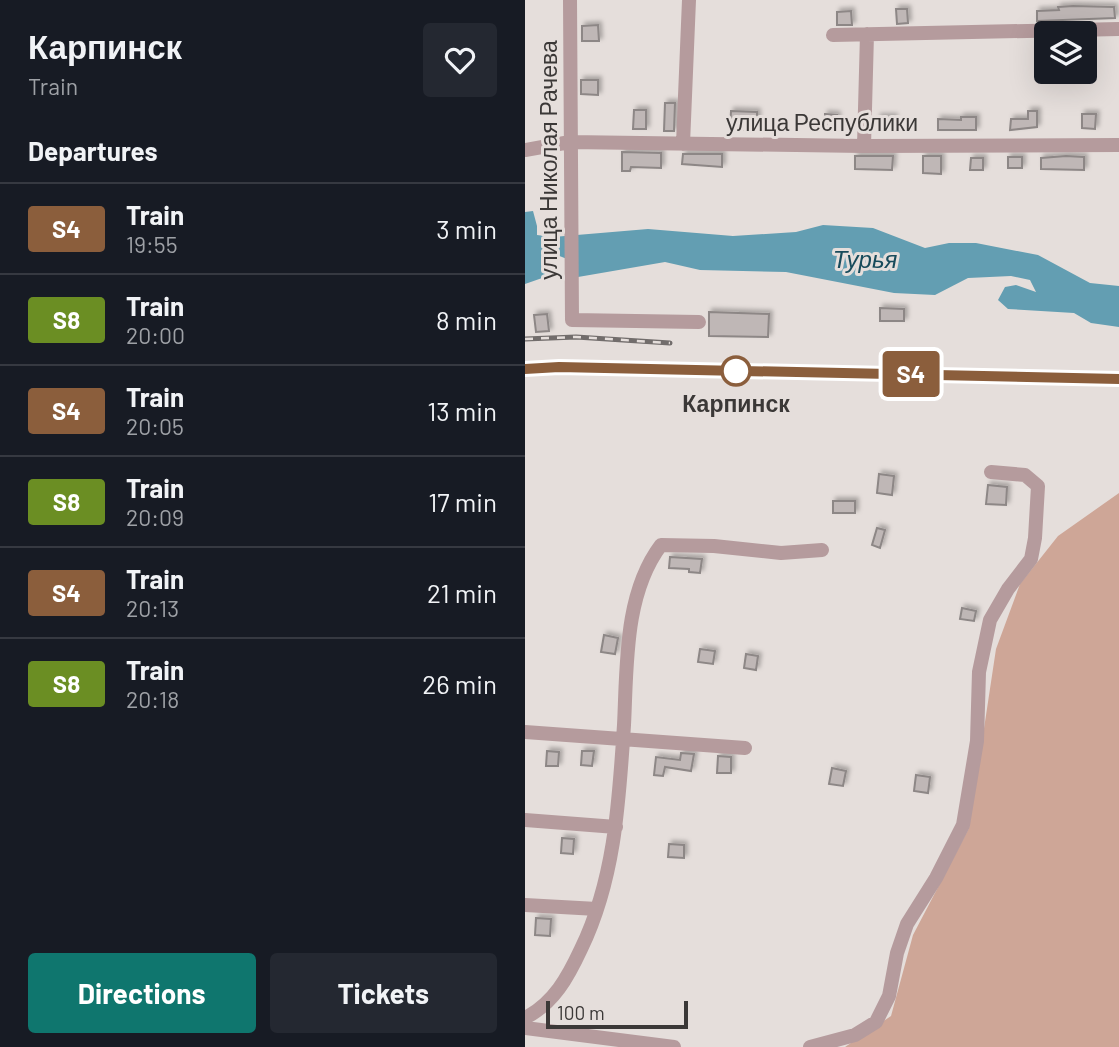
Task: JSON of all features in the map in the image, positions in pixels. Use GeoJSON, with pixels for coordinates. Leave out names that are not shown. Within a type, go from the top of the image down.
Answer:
{"type":"FeatureCollection","features":[{"type":"Feature","properties":{"kind":"street","name":"улица Николая Рачева"},"geometry":{"type":"LineString","coordinates":[[570,0],[572,320],[699,322]]}},
{"type":"Feature","properties":{"kind":"street"},"geometry":{"type":"LineString","coordinates":[[683,144],[689,0]]}},
{"type":"Feature","properties":{"kind":"street"},"geometry":{"type":"LineString","coordinates":[[833,35],[1119,29]]}},
{"type":"Feature","properties":{"kind":"street"},"geometry":{"type":"LineString","coordinates":[[864,146],[867,34]]}},
{"type":"Feature","properties":{"kind":"street","name":"улица Республики"},"geometry":{"type":"LineString","coordinates":[[525,150],[570,142],[864,146],[1119,145]]}},
{"type":"Feature","properties":{"kind":"street"},"geometry":{"type":"LineString","coordinates":[[810,1047],[855,1035],[876,1022],[889,996],[897,953],[907,924],[936,878],[963,825],[977,741],[979,672],[990,620],[1008,589],[1031,559],[1035,538],[1038,486],[1025,475],[991,472]]}},
{"type":"Feature","properties":{"kind":"street"},"geometry":{"type":"LineString","coordinates":[[525,1018],[559,990],[586,939],[602,898],[616,827],[630,633],[637,596],[650,560],[661,545],[714,545],[781,553],[822,550]]}},
{"type":"Feature","properties":{"kind":"street"},"geometry":{"type":"LineString","coordinates":[[525,732],[745,748]]}},
{"type":"Feature","properties":{"kind":"street"},"geometry":{"type":"LineString","coordinates":[[525,820],[616,827]]}},
{"type":"Feature","properties":{"kind":"street"},"geometry":{"type":"LineString","coordinates":[[525,905],[597,909]]}},
{"type":"Feature","properties":{"kind":"street"},"geometry":{"type":"LineString","coordinates":[[525,1028],[674,1047]]}},
{"type":"Feature","properties":{"kind":"shaded area"},"geometry":{"type":"Polygon","coordinates":[[[1119,493],[1119,1047],[845,1047],[891,1016],[913,935],[969,828],[996,649],[1020,584],[1058,536],[1119,493]]]}},
{"type":"Feature","properties":{"kind":"water","name":"Турья"},"geometry":{"type":"Polygon","coordinates":[[[533,211],[537,235],[553,237],[648,229],[733,236],[796,232],[823,225],[873,228],[925,248],[949,243],[976,243],[1038,255],[1090,283],[1119,286],[1119,327],[1091,323],[1074,313],[1008,309],[998,300],[1005,287],[1016,285],[1036,292],[1030,280],[1011,276],[968,278],[935,295],[894,293],[786,272],[700,270],[665,262],[578,277],[577,263],[557,255],[549,262],[545,277],[525,284],[525,212],[533,211]]]}},
{"type":"Feature","properties":{"kind":"building"},"geometry":{"type":"Polygon","coordinates":[[[1058,7],[1114,7],[1115,18],[1037,21],[1037,11],[1059,10],[1058,7]]]}},
{"type":"Feature","properties":{"kind":"building"},"geometry":{"type":"Polygon","coordinates":[[[896,9],[907,9],[908,23],[897,24],[896,9]]]}},
{"type":"Feature","properties":{"kind":"building"},"geometry":{"type":"Polygon","coordinates":[[[851,11],[852,25],[837,25],[837,12],[851,11]]]}},
{"type":"Feature","properties":{"kind":"building"},"geometry":{"type":"Polygon","coordinates":[[[598,25],[599,41],[582,41],[582,26],[598,25]]]}},
{"type":"Feature","properties":{"kind":"building"},"geometry":{"type":"Polygon","coordinates":[[[581,80],[598,80],[598,95],[581,94],[581,80]]]}},
{"type":"Feature","properties":{"kind":"building"},"geometry":{"type":"Polygon","coordinates":[[[665,103],[675,103],[674,131],[664,131],[665,103]]]}},
{"type":"Feature","properties":{"kind":"building"},"geometry":{"type":"Polygon","coordinates":[[[634,110],[646,110],[646,129],[633,129],[634,110]]]}},
{"type":"Feature","properties":{"kind":"building"},"geometry":{"type":"Polygon","coordinates":[[[731,111],[757,112],[757,130],[730,129],[731,111]]]}},
{"type":"Feature","properties":{"kind":"building"},"geometry":{"type":"Polygon","coordinates":[[[1028,111],[1037,111],[1037,127],[1010,130],[1011,119],[1028,119],[1028,111]]]}},
{"type":"Feature","properties":{"kind":"building"},"geometry":{"type":"Polygon","coordinates":[[[825,114],[837,115],[837,131],[825,131],[825,114]]]}},
{"type":"Feature","properties":{"kind":"building"},"geometry":{"type":"Polygon","coordinates":[[[1082,114],[1096,114],[1095,129],[1082,128],[1082,114]]]}},
{"type":"Feature","properties":{"kind":"building"},"geometry":{"type":"Polygon","coordinates":[[[878,117],[894,117],[893,129],[878,129],[878,117]]]}},
{"type":"Feature","properties":{"kind":"building"},"geometry":{"type":"Polygon","coordinates":[[[961,117],[976,117],[976,130],[938,130],[938,119],[961,120],[961,117]]]}},
{"type":"Feature","properties":{"kind":"building"},"geometry":{"type":"Polygon","coordinates":[[[622,152],[661,153],[661,168],[631,167],[630,171],[622,171],[622,152]]]}},
{"type":"Feature","properties":{"kind":"building"},"geometry":{"type":"Polygon","coordinates":[[[683,154],[722,154],[722,167],[682,164],[683,154]]]}},
{"type":"Feature","properties":{"kind":"building"},"geometry":{"type":"Polygon","coordinates":[[[855,156],[893,156],[892,170],[855,169],[855,156]]]}},
{"type":"Feature","properties":{"kind":"building"},"geometry":{"type":"Polygon","coordinates":[[[923,156],[941,156],[941,174],[923,173],[923,156]]]}},
{"type":"Feature","properties":{"kind":"building"},"geometry":{"type":"Polygon","coordinates":[[[1008,157],[1022,157],[1022,168],[1008,168],[1008,157]]]}},
{"type":"Feature","properties":{"kind":"building"},"geometry":{"type":"Polygon","coordinates":[[[1084,157],[1084,170],[1041,169],[1041,158],[1084,157]]]}},
{"type":"Feature","properties":{"kind":"building"},"geometry":{"type":"Polygon","coordinates":[[[971,158],[983,158],[983,170],[970,170],[971,158]]]}},
{"type":"Feature","properties":{"kind":"building"},"geometry":{"type":"Polygon","coordinates":[[[880,308],[904,309],[904,321],[880,321],[880,308]]]}},
{"type":"Feature","properties":{"kind":"building","name":"Карпинск"},"geometry":{"type":"Polygon","coordinates":[[[709,312],[769,314],[768,337],[709,336],[709,312]]]}},
{"type":"Feature","properties":{"kind":"building"},"geometry":{"type":"Polygon","coordinates":[[[547,314],[549,331],[536,332],[534,315],[547,314]]]}},
{"type":"Feature","properties":{"kind":"building"},"geometry":{"type":"Polygon","coordinates":[[[879,474],[894,476],[892,495],[877,493],[879,474]]]}},
{"type":"Feature","properties":{"kind":"building"},"geometry":{"type":"Polygon","coordinates":[[[988,485],[1007,487],[1006,505],[986,504],[988,485]]]}},
{"type":"Feature","properties":{"kind":"building"},"geometry":{"type":"Polygon","coordinates":[[[833,501],[855,501],[855,513],[833,513],[833,501]]]}},
{"type":"Feature","properties":{"kind":"building"},"geometry":{"type":"Polygon","coordinates":[[[877,528],[885,530],[880,548],[872,545],[877,528]]]}},
{"type":"Feature","properties":{"kind":"building"},"geometry":{"type":"Polygon","coordinates":[[[670,557],[702,559],[700,573],[689,572],[689,569],[669,568],[670,557]]]}},
{"type":"Feature","properties":{"kind":"building"},"geometry":{"type":"Polygon","coordinates":[[[962,608],[976,611],[974,621],[960,619],[962,608]]]}},
{"type":"Feature","properties":{"kind":"building"},"geometry":{"type":"Polygon","coordinates":[[[604,635],[618,638],[615,654],[601,652],[604,635]]]}},
{"type":"Feature","properties":{"kind":"building"},"geometry":{"type":"Polygon","coordinates":[[[700,649],[715,651],[713,664],[698,662],[700,649]]]}},
{"type":"Feature","properties":{"kind":"building"},"geometry":{"type":"Polygon","coordinates":[[[746,654],[758,656],[756,670],[744,668],[746,654]]]}},
{"type":"Feature","properties":{"kind":"building"},"geometry":{"type":"Polygon","coordinates":[[[547,751],[559,752],[558,766],[546,766],[547,751]]]}},
{"type":"Feature","properties":{"kind":"building"},"geometry":{"type":"Polygon","coordinates":[[[582,751],[594,751],[592,766],[581,765],[582,751]]]}},
{"type":"Feature","properties":{"kind":"building"},"geometry":{"type":"Polygon","coordinates":[[[681,753],[694,754],[691,771],[665,767],[663,776],[654,775],[656,757],[680,760],[681,753]]]}},
{"type":"Feature","properties":{"kind":"building"},"geometry":{"type":"Polygon","coordinates":[[[718,756],[731,757],[731,773],[717,773],[718,756]]]}},
{"type":"Feature","properties":{"kind":"building"},"geometry":{"type":"Polygon","coordinates":[[[832,768],[846,771],[843,786],[829,784],[832,768]]]}},
{"type":"Feature","properties":{"kind":"building"},"geometry":{"type":"Polygon","coordinates":[[[916,775],[930,777],[928,793],[914,791],[916,775]]]}},
{"type":"Feature","properties":{"kind":"building"},"geometry":{"type":"Polygon","coordinates":[[[562,838],[574,839],[573,854],[561,853],[562,838]]]}},
{"type":"Feature","properties":{"kind":"building"},"geometry":{"type":"Polygon","coordinates":[[[669,844],[684,845],[684,858],[668,857],[669,844]]]}},
{"type":"Feature","properties":{"kind":"building"},"geometry":{"type":"Polygon","coordinates":[[[536,918],[551,919],[550,936],[535,935],[536,918]]]}},
{"type":"Feature","properties":{"kind":"railway"},"geometry":{"type":"LineString","coordinates":[[525,339],[576,337],[670,343]]}},
{"type":"Feature","properties":{"kind":"railway"},"geometry":{"type":"LineString","coordinates":[[525,368],[1119,379]]}},
{"type":"Feature","properties":{"kind":"train","name":"S4"},"geometry":{"type":"LineString","coordinates":[[525,369],[559,367],[1119,379]]}},
{"type":"Feature","properties":{"kind":"place","name":"Карпинск"},"geometry":{"type":"Point","coordinates":[736,371]}}]}
